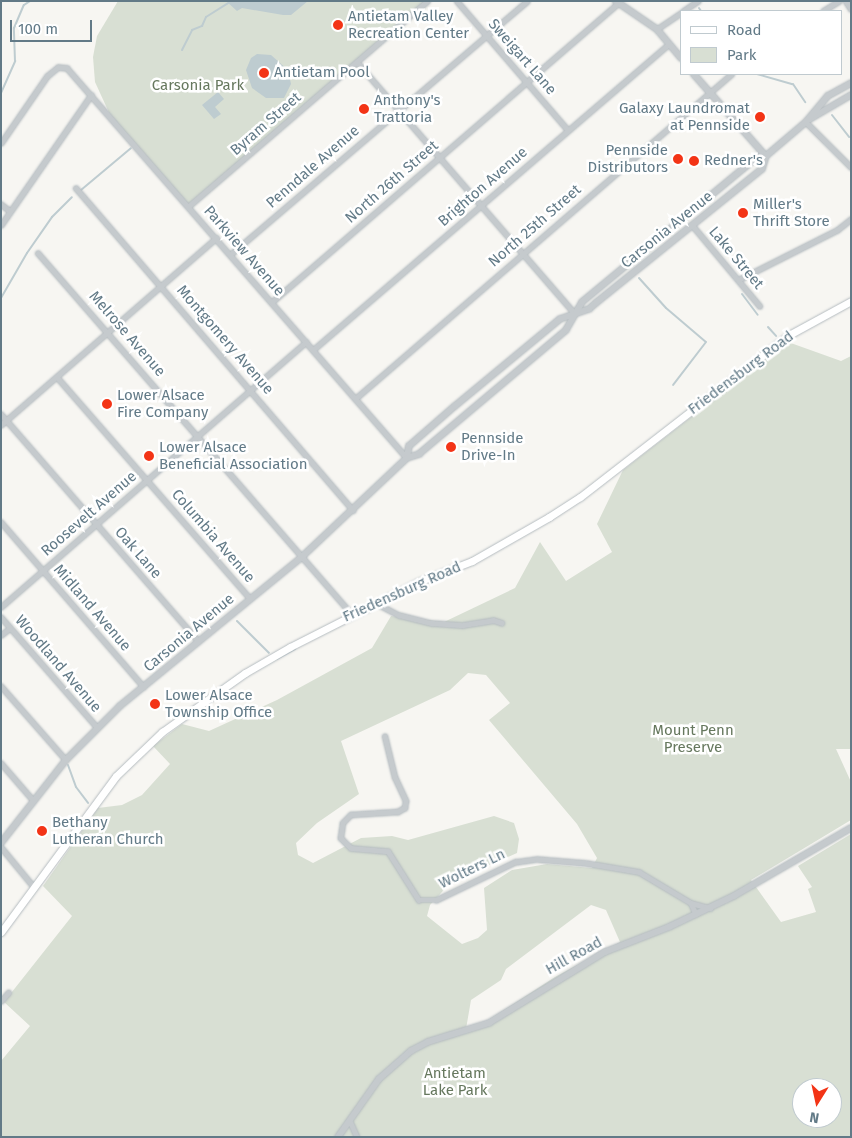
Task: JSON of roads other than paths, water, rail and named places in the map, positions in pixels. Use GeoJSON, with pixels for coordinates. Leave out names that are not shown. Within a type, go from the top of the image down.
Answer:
{"type":"FeatureCollection","features":[{"type":"Feature","properties":{"kind":"main road","name":"Friedensburg Road"},"geometry":{"type":"LineString","coordinates":[[1,932],[116,776],[147,744],[245,673],[375,602],[472,561],[550,517],[789,335],[851,301]]}},
{"type":"Feature","properties":{"kind":"street","name":"Byram Street"},"geometry":{"type":"LineString","coordinates":[[189,206],[427,1]]}},
{"type":"Feature","properties":{"kind":"street","name":"Sweigart Lane"},"geometry":{"type":"LineString","coordinates":[[457,1],[568,130]]}},
{"type":"Feature","properties":{"kind":"street","name":"Penndale Avenue"},"geometry":{"type":"LineString","coordinates":[[231,254],[527,1]]}},
{"type":"Feature","properties":{"kind":"street"},"geometry":{"type":"LineString","coordinates":[[685,10],[698,1]]}},
{"type":"Feature","properties":{"kind":"street"},"geometry":{"type":"LineString","coordinates":[[826,10],[839,1]]}},
{"type":"Feature","properties":{"kind":"street"},"geometry":{"type":"LineString","coordinates":[[846,1],[851,9]]}},
{"type":"Feature","properties":{"kind":"street"},"geometry":{"type":"LineString","coordinates":[[618,2],[657,29],[680,57]]}},
{"type":"Feature","properties":{"kind":"street","name":"North 26th Street"},"geometry":{"type":"LineString","coordinates":[[272,302],[618,2]]}},
{"type":"Feature","properties":{"kind":"street"},"geometry":{"type":"LineString","coordinates":[[657,29],[680,13]]}},
{"type":"Feature","properties":{"kind":"street","name":"Brighton Avenue"},"geometry":{"type":"LineString","coordinates":[[313,350],[669,44]]}},
{"type":"Feature","properties":{"kind":"street"},"geometry":{"type":"LineString","coordinates":[[357,62],[575,314]]}},
{"type":"Feature","properties":{"kind":"street","name":"Parkview Avenue"},"geometry":{"type":"LineString","coordinates":[[1,143],[40,85],[58,67],[73,73],[408,458]]}},
{"type":"Feature","properties":{"kind":"street"},"geometry":{"type":"LineString","coordinates":[[695,75],[766,156]]}},
{"type":"Feature","properties":{"kind":"street","name":"North 25th Street"},"geometry":{"type":"LineString","coordinates":[[355,399],[523,252],[731,75]]}},
{"type":"Feature","properties":{"kind":"street","name":"Carsonia Avenue"},"geometry":{"type":"LineString","coordinates":[[1,842],[66,760],[97,728],[198,641],[303,556],[408,458],[419,454],[566,330],[582,302],[750,163],[766,156],[806,122],[828,96],[851,83]]}},
{"type":"Feature","properties":{"kind":"street"},"geometry":{"type":"LineString","coordinates":[[1,225],[91,95]]}},
{"type":"Feature","properties":{"kind":"street","name":"Carsonia Avenue"},"geometry":{"type":"LineString","coordinates":[[806,122],[851,95]]}},
{"type":"Feature","properties":{"kind":"street"},"geometry":{"type":"LineString","coordinates":[[806,122],[851,167]]}},
{"type":"Feature","properties":{"kind":"street","name":"Carsonia Avenue"},"geometry":{"type":"LineString","coordinates":[[408,458],[410,446],[455,406],[560,319],[589,309],[693,226],[762,169],[766,156]]}},
{"type":"Feature","properties":{"kind":"street","name":"Montgomery Avenue"},"geometry":{"type":"LineString","coordinates":[[76,188],[353,510]]}},
{"type":"Feature","properties":{"kind":"street"},"geometry":{"type":"LineString","coordinates":[[1,204],[10,211]]}},
{"type":"Feature","properties":{"kind":"street"},"geometry":{"type":"LineString","coordinates":[[738,280],[837,230],[851,219]]}},
{"type":"Feature","properties":{"kind":"street","name":"Lake Street"},"geometry":{"type":"LineString","coordinates":[[693,226],[760,306]]}},
{"type":"Feature","properties":{"kind":"street"},"geometry":{"type":"LineString","coordinates":[[1,424],[216,238]]}},
{"type":"Feature","properties":{"kind":"street","name":"Melrose Avenue"},"geometry":{"type":"LineString","coordinates":[[38,254],[199,435],[352,614]]}},
{"type":"Feature","properties":{"kind":"street","name":"Roosevelt Avenue"},"geometry":{"type":"LineString","coordinates":[[1,607],[306,342]]}},
{"type":"Feature","properties":{"kind":"street","name":"Columbia Avenue"},"geometry":{"type":"LineString","coordinates":[[57,377],[250,598]]}},
{"type":"Feature","properties":{"kind":"street","name":"Oak Lane"},"geometry":{"type":"LineString","coordinates":[[1,414],[198,641]]}},
{"type":"Feature","properties":{"kind":"street","name":"Midland Avenue"},"geometry":{"type":"LineString","coordinates":[[1,522],[144,687]]}},
{"type":"Feature","properties":{"kind":"street"},"geometry":{"type":"LineString","coordinates":[[375,602],[399,615],[432,623],[463,625],[493,620],[502,623]]}},
{"type":"Feature","properties":{"kind":"street","name":"Woodland Avenue"},"geometry":{"type":"LineString","coordinates":[[1,617],[97,728]]}},
{"type":"Feature","properties":{"kind":"street"},"geometry":{"type":"LineString","coordinates":[[1,635],[10,628]]}},
{"type":"Feature","properties":{"kind":"street"},"geometry":{"type":"LineString","coordinates":[[1,686],[66,760]]}},
{"type":"Feature","properties":{"kind":"street","name":"Wolters Ln"},"geometry":{"type":"LineString","coordinates":[[385,736],[395,777],[406,801],[405,808],[398,812],[351,815],[343,823],[341,838],[351,848],[388,850],[419,900],[436,900],[525,859],[586,863],[639,872],[691,903]]}},
{"type":"Feature","properties":{"kind":"street"},"geometry":{"type":"LineString","coordinates":[[1,763],[33,800]]}},
{"type":"Feature","properties":{"kind":"street","name":"Hill Road"},"geometry":{"type":"LineString","coordinates":[[338,1137],[379,1079],[411,1052],[428,1042],[489,1023],[605,952],[710,908],[851,828]]}},
{"type":"Feature","properties":{"kind":"street"},"geometry":{"type":"LineString","coordinates":[[1,847],[35,888]]}},
{"type":"Feature","properties":{"kind":"street"},"geometry":{"type":"LineString","coordinates":[[691,903],[710,908]]}},
{"type":"Feature","properties":{"kind":"street"},"geometry":{"type":"LineString","coordinates":[[691,903],[696,914]]}},
{"type":"Feature","properties":{"kind":"street"},"geometry":{"type":"LineString","coordinates":[[1,1001],[8,992]]}},
{"type":"Feature","properties":{"kind":"street"},"geometry":{"type":"LineString","coordinates":[[350,1121],[357,1137]]}},
{"type":"Feature","properties":{"kind":"waterway"},"geometry":{"type":"LineString","coordinates":[[1,93],[15,61],[14,28],[24,5],[30,1]]}},
{"type":"Feature","properties":{"kind":"waterway"},"geometry":{"type":"LineString","coordinates":[[182,50],[192,30],[202,26],[206,17],[228,3]]}},
{"type":"Feature","properties":{"kind":"waterway"},"geometry":{"type":"LineString","coordinates":[[761,75],[793,84],[805,102]]}},
{"type":"Feature","properties":{"kind":"waterway"},"geometry":{"type":"LineString","coordinates":[[832,115],[849,137]]}},
{"type":"Feature","properties":{"kind":"waterway"},"geometry":{"type":"LineString","coordinates":[[81,190],[131,148]]}},
{"type":"Feature","properties":{"kind":"waterway"},"geometry":{"type":"LineString","coordinates":[[1,298],[27,253],[52,217],[72,197]]}},
{"type":"Feature","properties":{"kind":"waterway"},"geometry":{"type":"LineString","coordinates":[[639,278],[666,308],[706,342],[673,385]]}},
{"type":"Feature","properties":{"kind":"waterway"},"geometry":{"type":"LineString","coordinates":[[742,294],[758,315]]}},
{"type":"Feature","properties":{"kind":"waterway"},"geometry":{"type":"LineString","coordinates":[[768,327],[776,336]]}},
{"type":"Feature","properties":{"kind":"waterway"},"geometry":{"type":"LineString","coordinates":[[237,621],[269,653]]}},
{"type":"Feature","properties":{"kind":"waterway"},"geometry":{"type":"LineString","coordinates":[[277,659],[295,649]]}},
{"type":"Feature","properties":{"kind":"waterway"},"geometry":{"type":"LineString","coordinates":[[68,765],[76,787],[88,803]]}},
{"type":"Feature","properties":{"kind":"place","name":"Antietam Valley Recreation Center"},"geometry":{"type":"Point","coordinates":[338,25]}},
{"type":"Feature","properties":{"kind":"place","name":"Antietam Pool"},"geometry":{"type":"Point","coordinates":[264,73]}},
{"type":"Feature","properties":{"kind":"place","name":"Anthony's Trattoria"},"geometry":{"type":"Point","coordinates":[364,109]}},
{"type":"Feature","properties":{"kind":"place","name":"Galaxy Laundromat at Pennside"},"geometry":{"type":"Point","coordinates":[760,117]}},
{"type":"Feature","properties":{"kind":"place","name":"Pennside Distributors"},"geometry":{"type":"Point","coordinates":[678,159]}},
{"type":"Feature","properties":{"kind":"place","name":"Redner's"},"geometry":{"type":"Point","coordinates":[694,161]}},
{"type":"Feature","properties":{"kind":"place","name":"Miller's Thrift Store"},"geometry":{"type":"Point","coordinates":[743,213]}},
{"type":"Feature","properties":{"kind":"place","name":"Lower Alsace Fire Company"},"geometry":{"type":"Point","coordinates":[107,404]}},
{"type":"Feature","properties":{"kind":"place","name":"Pennside Drive-In"},"geometry":{"type":"Point","coordinates":[451,447]}},
{"type":"Feature","properties":{"kind":"place","name":"Lower Alsace Beneficial Association"},"geometry":{"type":"Point","coordinates":[149,456]}},
{"type":"Feature","properties":{"kind":"place","name":"Lower Alsace Township Office"},"geometry":{"type":"Point","coordinates":[155,704]}},
{"type":"Feature","properties":{"kind":"place","name":"Bethany Lutheran Church"},"geometry":{"type":"Point","coordinates":[42,831]}},
{"type":"Feature","properties":{"kind":"park label","name":"Carsonia Park"},"geometry":{"type":"Point","coordinates":[198,86]}},
{"type":"Feature","properties":{"kind":"park label","name":"Mount Penn Preserve"},"geometry":{"type":"Point","coordinates":[693,738]}},
{"type":"Feature","properties":{"kind":"park label","name":"Antietam Lake Park"},"geometry":{"type":"Point","coordinates":[455,1082]}}]}
